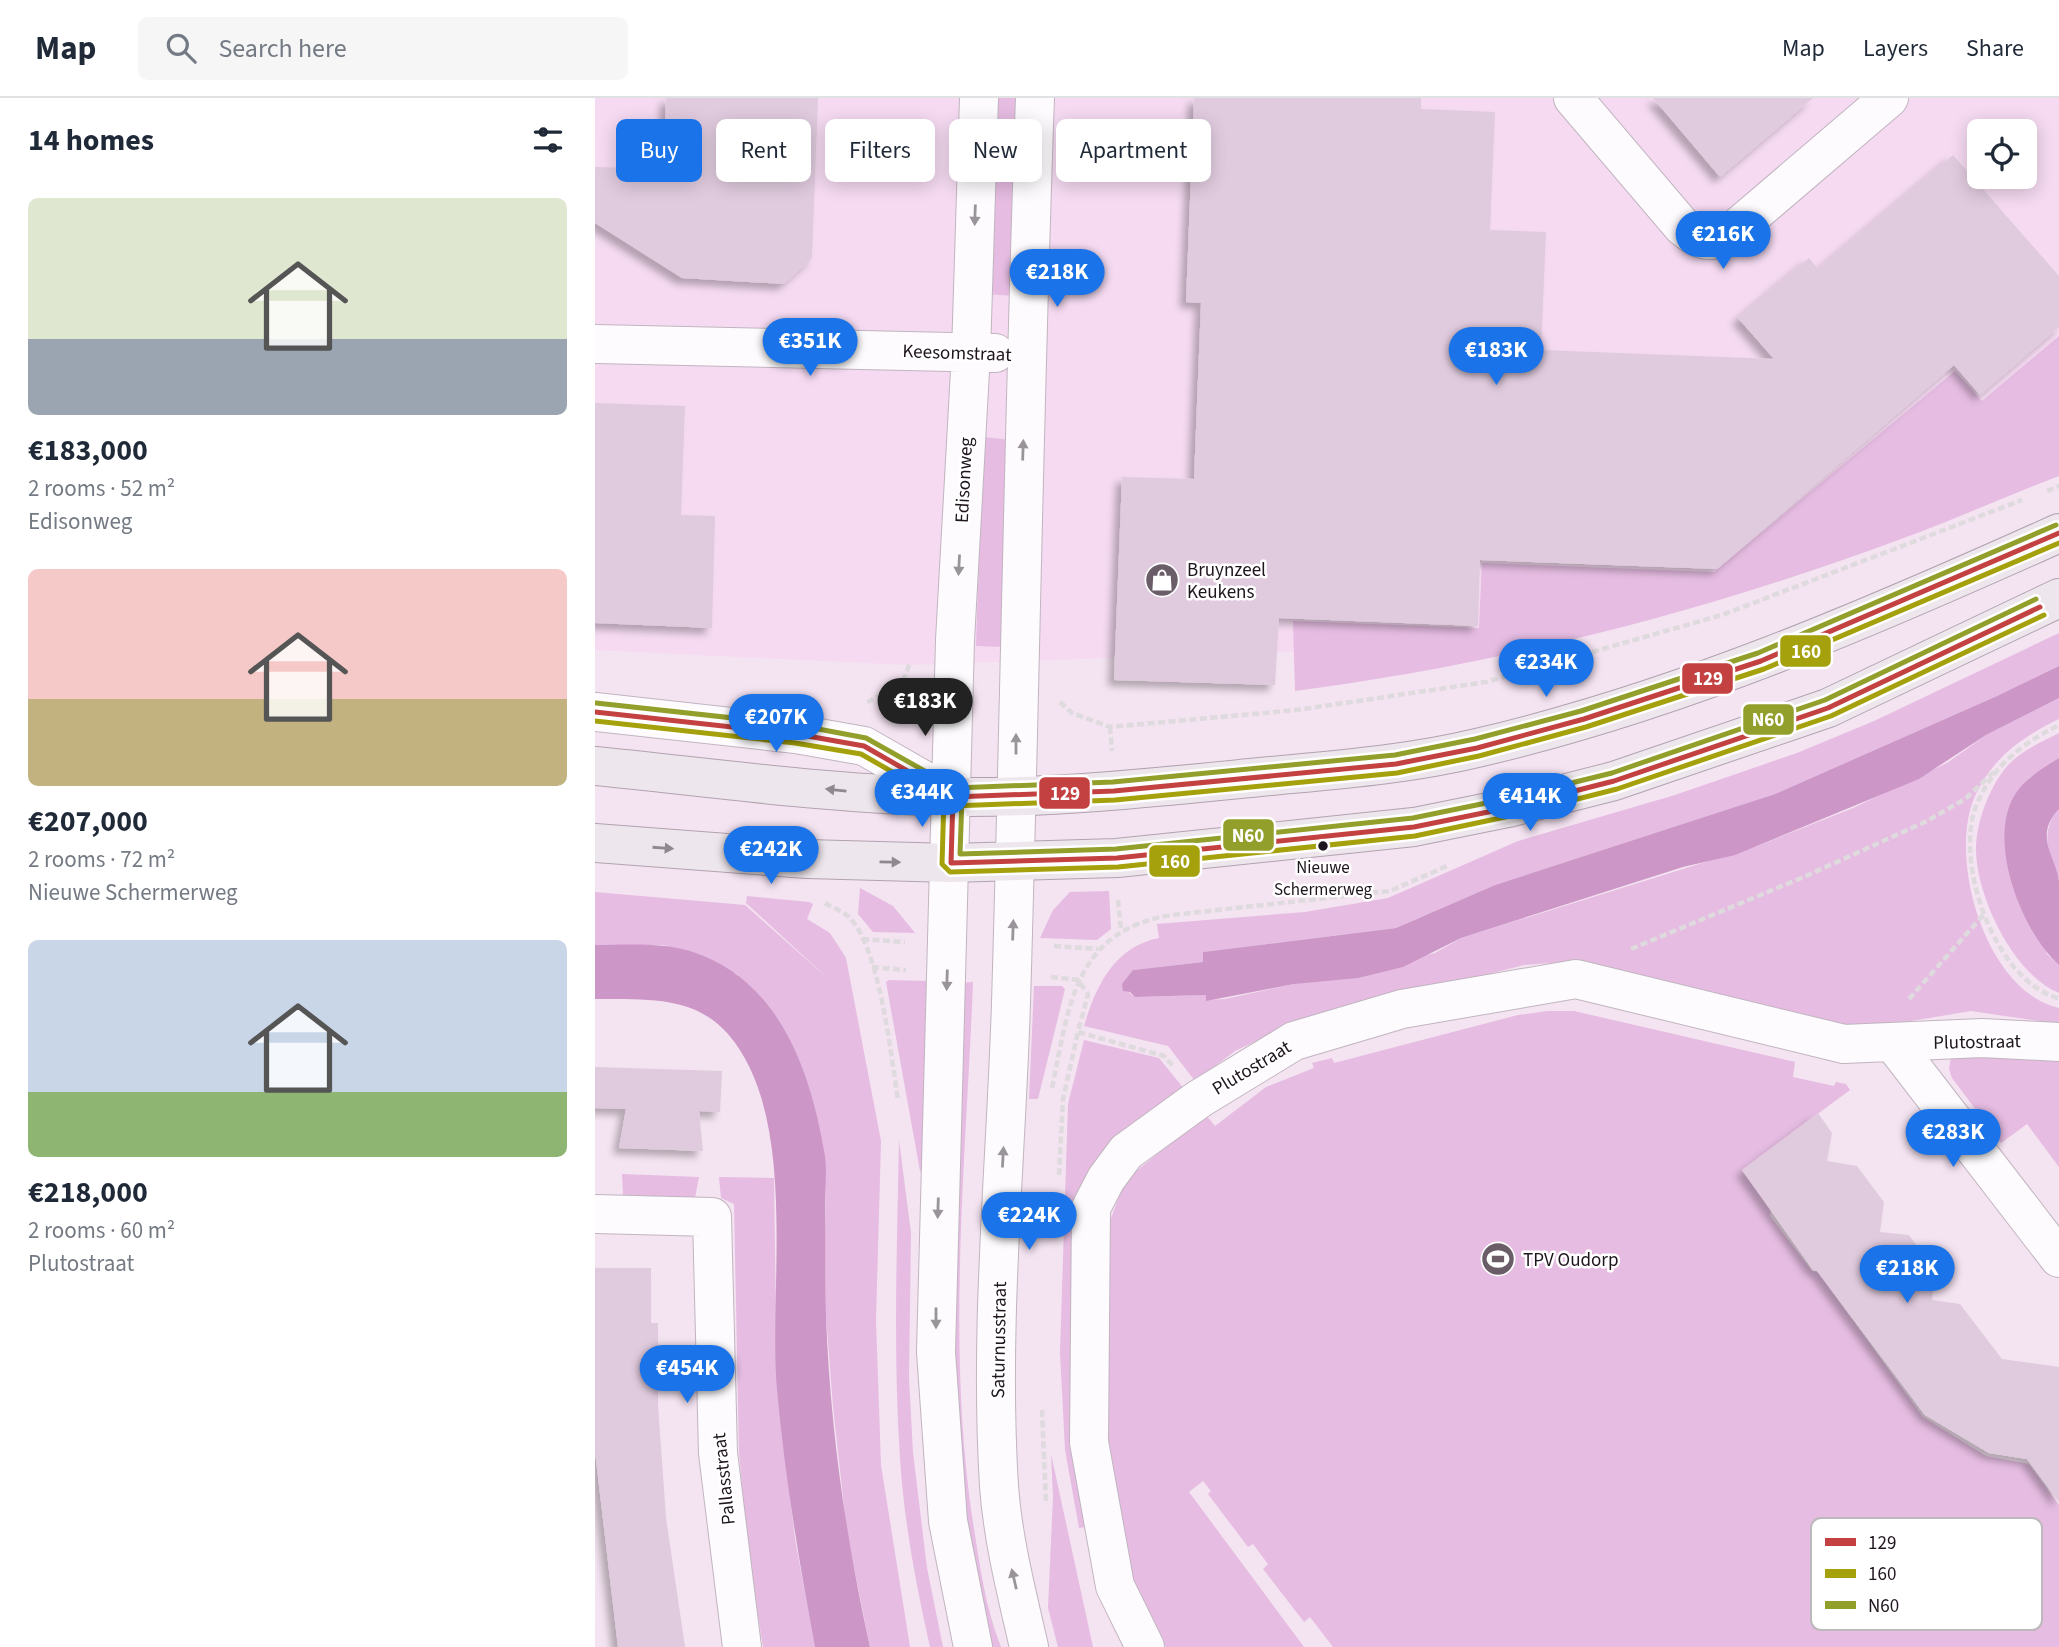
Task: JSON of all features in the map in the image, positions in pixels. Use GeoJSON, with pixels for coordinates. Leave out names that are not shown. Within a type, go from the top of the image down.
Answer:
{"type":"FeatureCollection","features":[{"type":"Feature","properties":{"kind":"main road"},"geometry":{"type":"LineString","coordinates":[[595,766],[860,792],[1016,797],[1167,787],[1396,764],[1477,748],[1584,719],[1761,661],[2059,533]]}},
{"type":"Feature","properties":{"kind":"main road"},"geometry":{"type":"LineString","coordinates":[[595,843],[807,859],[1016,862],[1117,858],[1415,827],[1509,808],[1614,781],[1828,708],[2059,598]]}},
{"type":"Feature","properties":{"kind":"street","name":"Edisonweg"},"geometry":{"type":"LineString","coordinates":[[951,863],[955,640],[971,353],[979,98]]}},
{"type":"Feature","properties":{"kind":"street"},"geometry":{"type":"LineString","coordinates":[[1016,862],[1026,354],[1035,98]]}},
{"type":"Feature","properties":{"kind":"street"},"geometry":{"type":"LineString","coordinates":[[1573,98],[1682,226],[1698,240],[1717,242],[1889,98]]}},
{"type":"Feature","properties":{"kind":"street","name":"Keesomstraat"},"geometry":{"type":"LineString","coordinates":[[595,344],[1026,354]]}},
{"type":"Feature","properties":{"kind":"street"},"geometry":{"type":"LineString","coordinates":[[595,712],[796,734],[864,746],[953,797]]}},
{"type":"Feature","properties":{"kind":"street","name":"Saturnusstraat"},"geometry":{"type":"LineString","coordinates":[[1016,862],[996,1349],[999,1488],[1006,1543],[1029,1647]]}},
{"type":"Feature","properties":{"kind":"street"},"geometry":{"type":"LineString","coordinates":[[951,863],[936,1250],[937,1405],[948,1521],[973,1647]]}},
{"type":"Feature","properties":{"kind":"street","name":"Plutostraat"},"geometry":{"type":"LineString","coordinates":[[1145,1647],[1115,1586],[1089,1442],[1091,1208],[1106,1179],[1126,1152],[1199,1099],[1294,1041],[1402,1009],[1576,979],[1844,1044],[1982,1038],[2059,1042]]}},
{"type":"Feature","properties":{"kind":"street","name":"Plutostraat"},"geometry":{"type":"LineString","coordinates":[[1884,1044],[2059,1258]]}},
{"type":"Feature","properties":{"kind":"street","name":"Pallasstraat"},"geometry":{"type":"LineString","coordinates":[[595,1214],[712,1217],[718,1453],[742,1647]]}},
{"type":"Feature","properties":{"kind":"path"},"geometry":{"type":"LineString","coordinates":[[1110,727],[1297,710],[1486,682],[1722,615],[2059,486]]}},
{"type":"Feature","properties":{"kind":"path"},"geometry":{"type":"LineString","coordinates":[[1576,979],[1637,946],[1807,876],[1927,821],[1965,799],[2027,741],[2059,725]]}},
{"type":"Feature","properties":{"kind":"path"},"geometry":{"type":"LineString","coordinates":[[1996,770],[1976,807],[1969,852],[1975,887],[2010,964],[2050,996]]}},
{"type":"Feature","properties":{"kind":"path"},"geometry":{"type":"LineString","coordinates":[[1884,1044],[1985,913]]}},
{"type":"Feature","properties":{"kind":"path"},"geometry":{"type":"LineString","coordinates":[[849,918],[872,967]]}},
{"type":"Feature","properties":{"kind":"path"},"geometry":{"type":"LineString","coordinates":[[1098,949],[1121,930]]}},
{"type":"Feature","properties":{"kind":"shaded area"},"geometry":{"type":"Polygon","coordinates":[[[595,98],[2059,98],[2059,450],[1711,589],[1460,646],[907,665],[595,650],[595,98]]]}},
{"type":"Feature","properties":{"kind":"shaded area"},"geometry":{"type":"Polygon","coordinates":[[[996,98],[1024,98],[1023,119],[995,119],[996,98]]]}},
{"type":"Feature","properties":{"kind":"shaded area"},"geometry":{"type":"Polygon","coordinates":[[[991,182],[1021,182],[1016,296],[985,294],[991,182]]]}},
{"type":"Feature","properties":{"kind":"shaded area"},"geometry":{"type":"Polygon","coordinates":[[[2059,336],[2059,476],[1921,532],[1753,590],[1678,612],[1449,666],[1295,691],[1293,621],[1479,628],[1482,563],[1714,572],[1955,371],[1982,401],[2059,336]]]}},
{"type":"Feature","properties":{"kind":"shaded area"},"geometry":{"type":"Polygon","coordinates":[[[983,437],[1012,440],[1002,647],[976,646],[983,437]]]}},
{"type":"Feature","properties":{"kind":"shaded area"},"geometry":{"type":"Polygon","coordinates":[[[2059,633],[2059,666],[1775,794],[1495,885],[1396,928],[1203,952],[1203,962],[1133,970],[1125,983],[1127,991],[1135,997],[1206,995],[1206,1000],[1225,999],[1435,953],[1461,938],[1760,845],[1853,808],[1947,763],[1986,735],[2059,698],[2059,719],[2010,750],[1982,782],[1975,796],[1968,823],[1966,853],[1970,887],[1979,920],[1993,951],[2011,977],[2033,997],[2059,1008],[2059,1024],[1971,1011],[1863,1029],[1564,962],[1524,965],[1292,1024],[1235,1051],[1195,1081],[1168,1046],[1084,1026],[1094,997],[1109,970],[1130,950],[1159,938],[1157,924],[1305,912],[1388,898],[1518,841],[1675,795],[1797,753],[1874,721],[2059,633]]]}},
{"type":"Feature","properties":{"kind":"shaded area"},"geometry":{"type":"Polygon","coordinates":[[[2059,666],[2059,698],[1986,735],[1919,779],[1735,855],[1683,867],[1461,938],[1403,967],[1358,978],[1294,984],[1206,1001],[1206,995],[1135,997],[1130,992],[1123,991],[1122,984],[1133,970],[1203,962],[1203,952],[1396,928],[1495,885],[1775,794],[2059,666]]]}},
{"type":"Feature","properties":{"kind":"shaded area"},"geometry":{"type":"Polygon","coordinates":[[[2059,733],[2059,758],[2029,778],[2014,796],[2006,822],[2047,954],[2059,965],[2059,993],[2027,970],[2001,932],[1983,889],[1976,849],[1981,816],[2002,773],[2020,755],[2059,733]]]}},
{"type":"Feature","properties":{"kind":"shaded area"},"geometry":{"type":"Polygon","coordinates":[[[2059,758],[2059,809],[2051,819],[2047,837],[2059,881],[2059,965],[2045,950],[2021,909],[2007,861],[2004,838],[2007,815],[2018,790],[2034,774],[2059,758]]]}},
{"type":"Feature","properties":{"kind":"shaded area"},"geometry":{"type":"Polygon","coordinates":[[[2059,809],[2059,879],[2049,853],[2048,835],[2049,826],[2059,809]]]}},
{"type":"Feature","properties":{"kind":"shaded area"},"geometry":{"type":"Polygon","coordinates":[[[860,888],[893,906],[915,933],[873,932],[858,914],[860,888]]]}},
{"type":"Feature","properties":{"kind":"shaded area"},"geometry":{"type":"Polygon","coordinates":[[[1109,891],[1111,929],[1097,940],[1040,938],[1053,910],[1070,892],[1109,891]]]}},
{"type":"Feature","properties":{"kind":"shaded area"},"geometry":{"type":"Polygon","coordinates":[[[595,892],[745,905],[834,984],[746,903],[747,896],[809,902],[813,904],[807,919],[830,933],[846,958],[881,1141],[876,1320],[881,1465],[910,1647],[870,1647],[847,1533],[826,1316],[825,1158],[738,975],[691,952],[663,945],[595,945],[595,892]]]}},
{"type":"Feature","properties":{"kind":"shaded area"},"geometry":{"type":"Polygon","coordinates":[[[595,945],[667,946],[690,951],[721,964],[747,983],[769,1006],[786,1032],[800,1062],[811,1092],[825,1156],[826,1316],[831,1399],[847,1524],[870,1647],[815,1647],[793,1519],[777,1390],[777,1254],[773,1156],[765,1110],[750,1069],[728,1034],[699,1012],[666,1002],[595,999],[595,945]]]}},
{"type":"Feature","properties":{"kind":"shaded area"},"geometry":{"type":"Polygon","coordinates":[[[928,981],[924,1174],[920,1171],[886,982],[928,981]]]}},
{"type":"Feature","properties":{"kind":"shaded area"},"geometry":{"type":"Polygon","coordinates":[[[973,982],[960,1253],[961,1389],[973,1523],[987,1601],[1001,1647],[983,1647],[949,1400],[961,983],[973,982]]]}},
{"type":"Feature","properties":{"kind":"shaded area"},"geometry":{"type":"Polygon","coordinates":[[[1034,986],[1062,986],[1065,989],[1038,1099],[1029,1099],[1034,986]]]}},
{"type":"Feature","properties":{"kind":"shaded area"},"geometry":{"type":"Polygon","coordinates":[[[1574,1011],[1795,1062],[1793,1077],[1834,1086],[1836,1082],[1846,1084],[1850,1090],[1742,1170],[1771,1210],[1770,1216],[1812,1271],[1818,1272],[1923,1417],[1986,1456],[2029,1464],[2059,1505],[2059,1647],[1333,1647],[1310,1617],[1304,1622],[1263,1569],[1268,1564],[1253,1544],[1248,1547],[1208,1494],[1211,1491],[1203,1481],[1189,1492],[1304,1647],[1166,1647],[1130,1579],[1105,1436],[1110,1221],[1125,1180],[1206,1115],[1215,1126],[1266,1087],[1314,1068],[1312,1063],[1332,1058],[1334,1063],[1518,1015],[1574,1011]]]}},
{"type":"Feature","properties":{"kind":"shaded area"},"geometry":{"type":"Polygon","coordinates":[[[1084,1040],[1159,1058],[1185,1090],[1111,1150],[1085,1527],[1079,1528],[1065,1450],[1060,1352],[1068,1104],[1084,1040]]]}},
{"type":"Feature","properties":{"kind":"shaded area"},"geometry":{"type":"Polygon","coordinates":[[[2059,1056],[2059,1167],[2027,1124],[2001,1143],[1952,1078],[1949,1069],[1951,1057],[2059,1056]]]}},
{"type":"Feature","properties":{"kind":"shaded area"},"geometry":{"type":"Polygon","coordinates":[[[899,1140],[911,1233],[909,1378],[913,1453],[927,1568],[943,1647],[930,1647],[904,1506],[896,1339],[899,1140]]]}},
{"type":"Feature","properties":{"kind":"shaded area"},"geometry":{"type":"Polygon","coordinates":[[[622,1174],[699,1177],[695,1198],[630,1199],[623,1195],[622,1174]]]}},
{"type":"Feature","properties":{"kind":"shaded area"},"geometry":{"type":"Polygon","coordinates":[[[719,1177],[774,1178],[777,1388],[795,1539],[815,1647],[763,1647],[749,1557],[739,1453],[734,1204],[721,1198],[719,1177]]]}},
{"type":"Feature","properties":{"kind":"shaded area"},"geometry":{"type":"Polygon","coordinates":[[[1051,1454],[1093,1647],[1058,1647],[1048,1608],[1053,1497],[1051,1454]]]}},
{"type":"Feature","properties":{"kind":"building"},"geometry":{"type":"Polygon","coordinates":[[[666,98],[818,98],[812,258],[784,284],[682,278],[595,223],[595,167],[616,168],[616,182],[702,182],[702,119],[665,119],[666,98]]]}},
{"type":"Feature","properties":{"kind":"building"},"geometry":{"type":"Polygon","coordinates":[[[1194,98],[1421,98],[1421,109],[1495,112],[1490,230],[1546,232],[1541,350],[1774,359],[1738,318],[1809,258],[1818,269],[1953,155],[1967,171],[1967,189],[1983,189],[2059,276],[2059,327],[1980,395],[1954,365],[1717,569],[1480,560],[1478,626],[1279,618],[1275,685],[1114,680],[1122,477],[1194,479],[1201,303],[1186,302],[1191,182],[1211,182],[1211,119],[1193,119],[1194,98]]]}},
{"type":"Feature","properties":{"kind":"building"},"geometry":{"type":"Polygon","coordinates":[[[1653,98],[1813,98],[1720,177],[1653,98]]]}},
{"type":"Feature","properties":{"kind":"building"},"geometry":{"type":"Polygon","coordinates":[[[595,403],[685,406],[681,515],[715,516],[712,628],[595,623],[595,403]]]}},
{"type":"Feature","properties":{"kind":"building"},"geometry":{"type":"Polygon","coordinates":[[[595,1067],[722,1071],[720,1112],[699,1111],[703,1151],[619,1148],[626,1109],[595,1108],[595,1067]]]}},
{"type":"Feature","properties":{"kind":"building"},"geometry":{"type":"Polygon","coordinates":[[[1818,1113],[1832,1133],[1827,1161],[1857,1166],[1884,1202],[1880,1232],[1909,1235],[1935,1271],[1932,1300],[1960,1304],[2002,1359],[2059,1367],[2059,1502],[2027,1459],[1989,1453],[1925,1415],[1817,1271],[1813,1270],[1742,1170],[1818,1113]]]}},
{"type":"Feature","properties":{"kind":"building"},"geometry":{"type":"Polygon","coordinates":[[[595,1268],[651,1268],[651,1323],[658,1323],[658,1405],[666,1518],[685,1647],[618,1647],[595,1451],[595,1268]]]}},
{"type":"Feature","properties":{"kind":"transit line","name":"N60"},"geometry":{"type":"LineString","coordinates":[[596,703],[797,725],[866,738],[955,788],[1113,782],[1395,755],[1475,739],[1581,711],[1758,653],[2056,525]]}},
{"type":"Feature","properties":{"kind":"transit line","name":"129"},"geometry":{"type":"LineString","coordinates":[[595,712],[796,734],[864,746],[953,797],[1114,791],[1396,764],[1477,748],[1584,719],[1761,661],[2059,533]]}},
{"type":"Feature","properties":{"kind":"transit line","name":"160"},"geometry":{"type":"LineString","coordinates":[[595,721],[795,743],[861,754],[952,806],[1115,800],[1397,773],[1479,756],[1586,727],[1764,669],[2059,543]]}},
{"type":"Feature","properties":{"kind":"transit line","name":"N60"},"geometry":{"type":"LineString","coordinates":[[962,797],[960,854],[1116,849],[1413,818],[1612,773],[1825,700],[2036,599]]}},
{"type":"Feature","properties":{"kind":"transit line","name":"129"},"geometry":{"type":"LineString","coordinates":[[953,797],[951,863],[1117,858],[1414,827],[1508,808],[1614,781],[1828,708],[2040,607]]}},
{"type":"Feature","properties":{"kind":"transit line","name":"160"},"geometry":{"type":"LineString","coordinates":[[944,797],[942,864],[950,872],[1118,867],[1415,836],[1617,789],[1831,716],[2044,615]]}},
{"type":"Feature","properties":{"kind":"place","name":"Bruynzeel Keukens"},"geometry":{"type":"Point","coordinates":[1162,580]}},
{"type":"Feature","properties":{"kind":"place","name":"Nieuwe Schermerweg"},"geometry":{"type":"Point","coordinates":[1323,846]}},
{"type":"Feature","properties":{"kind":"place","name":"TPV Oudorp"},"geometry":{"type":"Point","coordinates":[1498,1259]}}]}
